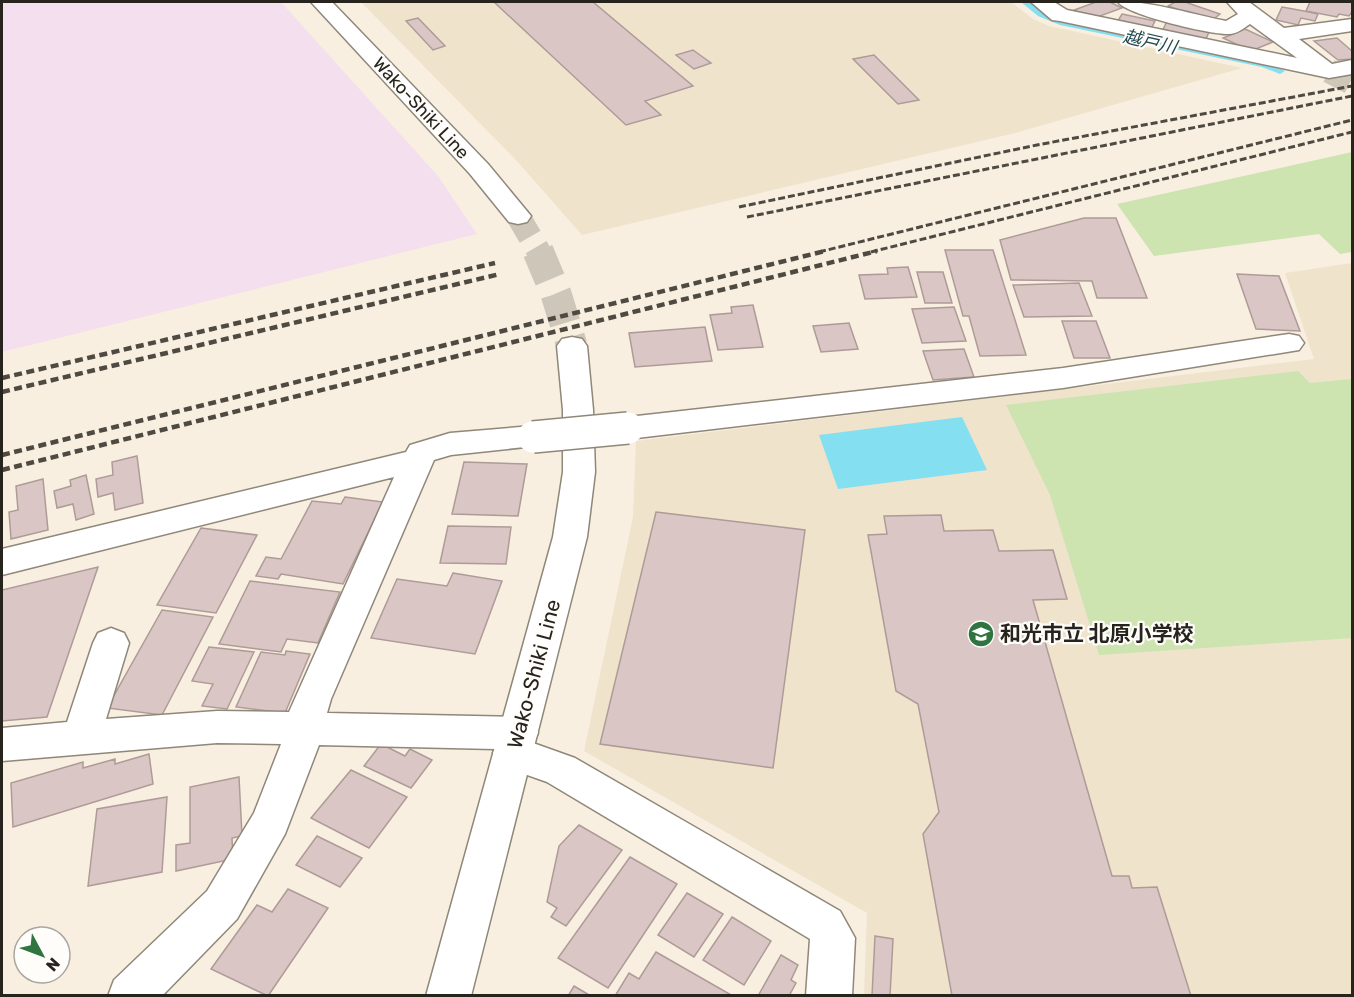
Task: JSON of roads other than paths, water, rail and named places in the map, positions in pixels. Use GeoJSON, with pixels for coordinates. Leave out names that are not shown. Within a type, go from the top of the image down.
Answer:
{"type":"FeatureCollection","features":[{"type":"Feature","properties":{"kind":"street","name":"Wako-Shiki Line"},"geometry":{"type":"LineString","coordinates":[[321,2],[479,170],[518,216]]}},
{"type":"Feature","properties":{"kind":"street"},"geometry":{"type":"LineString","coordinates":[[1041,2],[1060,15],[1329,71],[1353,68]]}},
{"type":"Feature","properties":{"kind":"street"},"geometry":{"type":"LineString","coordinates":[[1128,2],[1150,12],[1229,28],[1244,8]]}},
{"type":"Feature","properties":{"kind":"street"},"geometry":{"type":"LineString","coordinates":[[1200,2],[1244,8],[1329,71]]}},
{"type":"Feature","properties":{"kind":"street"},"geometry":{"type":"LineString","coordinates":[[1280,35],[1353,25]]}},
{"type":"Feature","properties":{"kind":"street"},"geometry":{"type":"LineString","coordinates":[[130,996],[222,905],[271,821],[300,745],[312,699],[421,453],[450,444],[628,428],[1063,378],[1289,343]]}},
{"type":"Feature","properties":{"kind":"street","name":"Wako-Shiki Line"},"geometry":{"type":"LineString","coordinates":[[448,996],[570,537],[578,483],[578,410],[572,346]]}},
{"type":"Feature","properties":{"kind":"street"},"geometry":{"type":"LineString","coordinates":[[2,562],[418,460]]}},
{"type":"Feature","properties":{"kind":"street"},"geometry":{"type":"LineString","coordinates":[[81,738],[111,643]]}},
{"type":"Feature","properties":{"kind":"street"},"geometry":{"type":"LineString","coordinates":[[2,744],[217,727],[303,728],[516,743],[825,925],[833,938],[829,996]]}},
{"type":"Feature","properties":{"kind":"water"},"geometry":{"type":"Polygon","coordinates":[[[962,417],[987,470],[838,489],[819,435],[962,417]]]}},
{"type":"Feature","properties":{"kind":"waterway","name":"越戸川"},"geometry":{"type":"LineString","coordinates":[[1025,2],[1041,14],[1063,23],[1265,65],[1280,71]]}},
{"type":"Feature","properties":{"kind":"tunnel"},"geometry":{"type":"LineString","coordinates":[[1329,71],[1352,83]]}},
{"type":"Feature","properties":{"kind":"tunnel"},"geometry":{"type":"LineString","coordinates":[[518,216],[539,252]]}},
{"type":"Feature","properties":{"kind":"tunnel"},"geometry":{"type":"LineString","coordinates":[[538,251],[556,294],[572,346]]}},
{"type":"Feature","properties":{"kind":"railway"},"geometry":{"type":"LineString","coordinates":[[739,207],[1037,145],[1352,86]]}},
{"type":"Feature","properties":{"kind":"railway"},"geometry":{"type":"LineString","coordinates":[[747,217],[1352,96]]}},
{"type":"Feature","properties":{"kind":"railway"},"geometry":{"type":"LineString","coordinates":[[819,252],[1352,120]]}},
{"type":"Feature","properties":{"kind":"railway"},"geometry":{"type":"LineString","coordinates":[[871,252],[1352,132]]}},
{"type":"Feature","properties":{"kind":"railway"},"geometry":{"type":"LineString","coordinates":[[2,455],[825,251]]}},
{"type":"Feature","properties":{"kind":"railway"},"geometry":{"type":"LineString","coordinates":[[2,470],[877,251]]}},
{"type":"Feature","properties":{"kind":"railway"},"geometry":{"type":"LineString","coordinates":[[2,378],[495,263]]}},
{"type":"Feature","properties":{"kind":"railway"},"geometry":{"type":"LineString","coordinates":[[2,392],[500,274]]}},
{"type":"Feature","properties":{"kind":"place","name":"和光市立 北原小学校"},"geometry":{"type":"Point","coordinates":[981,634]}}]}
